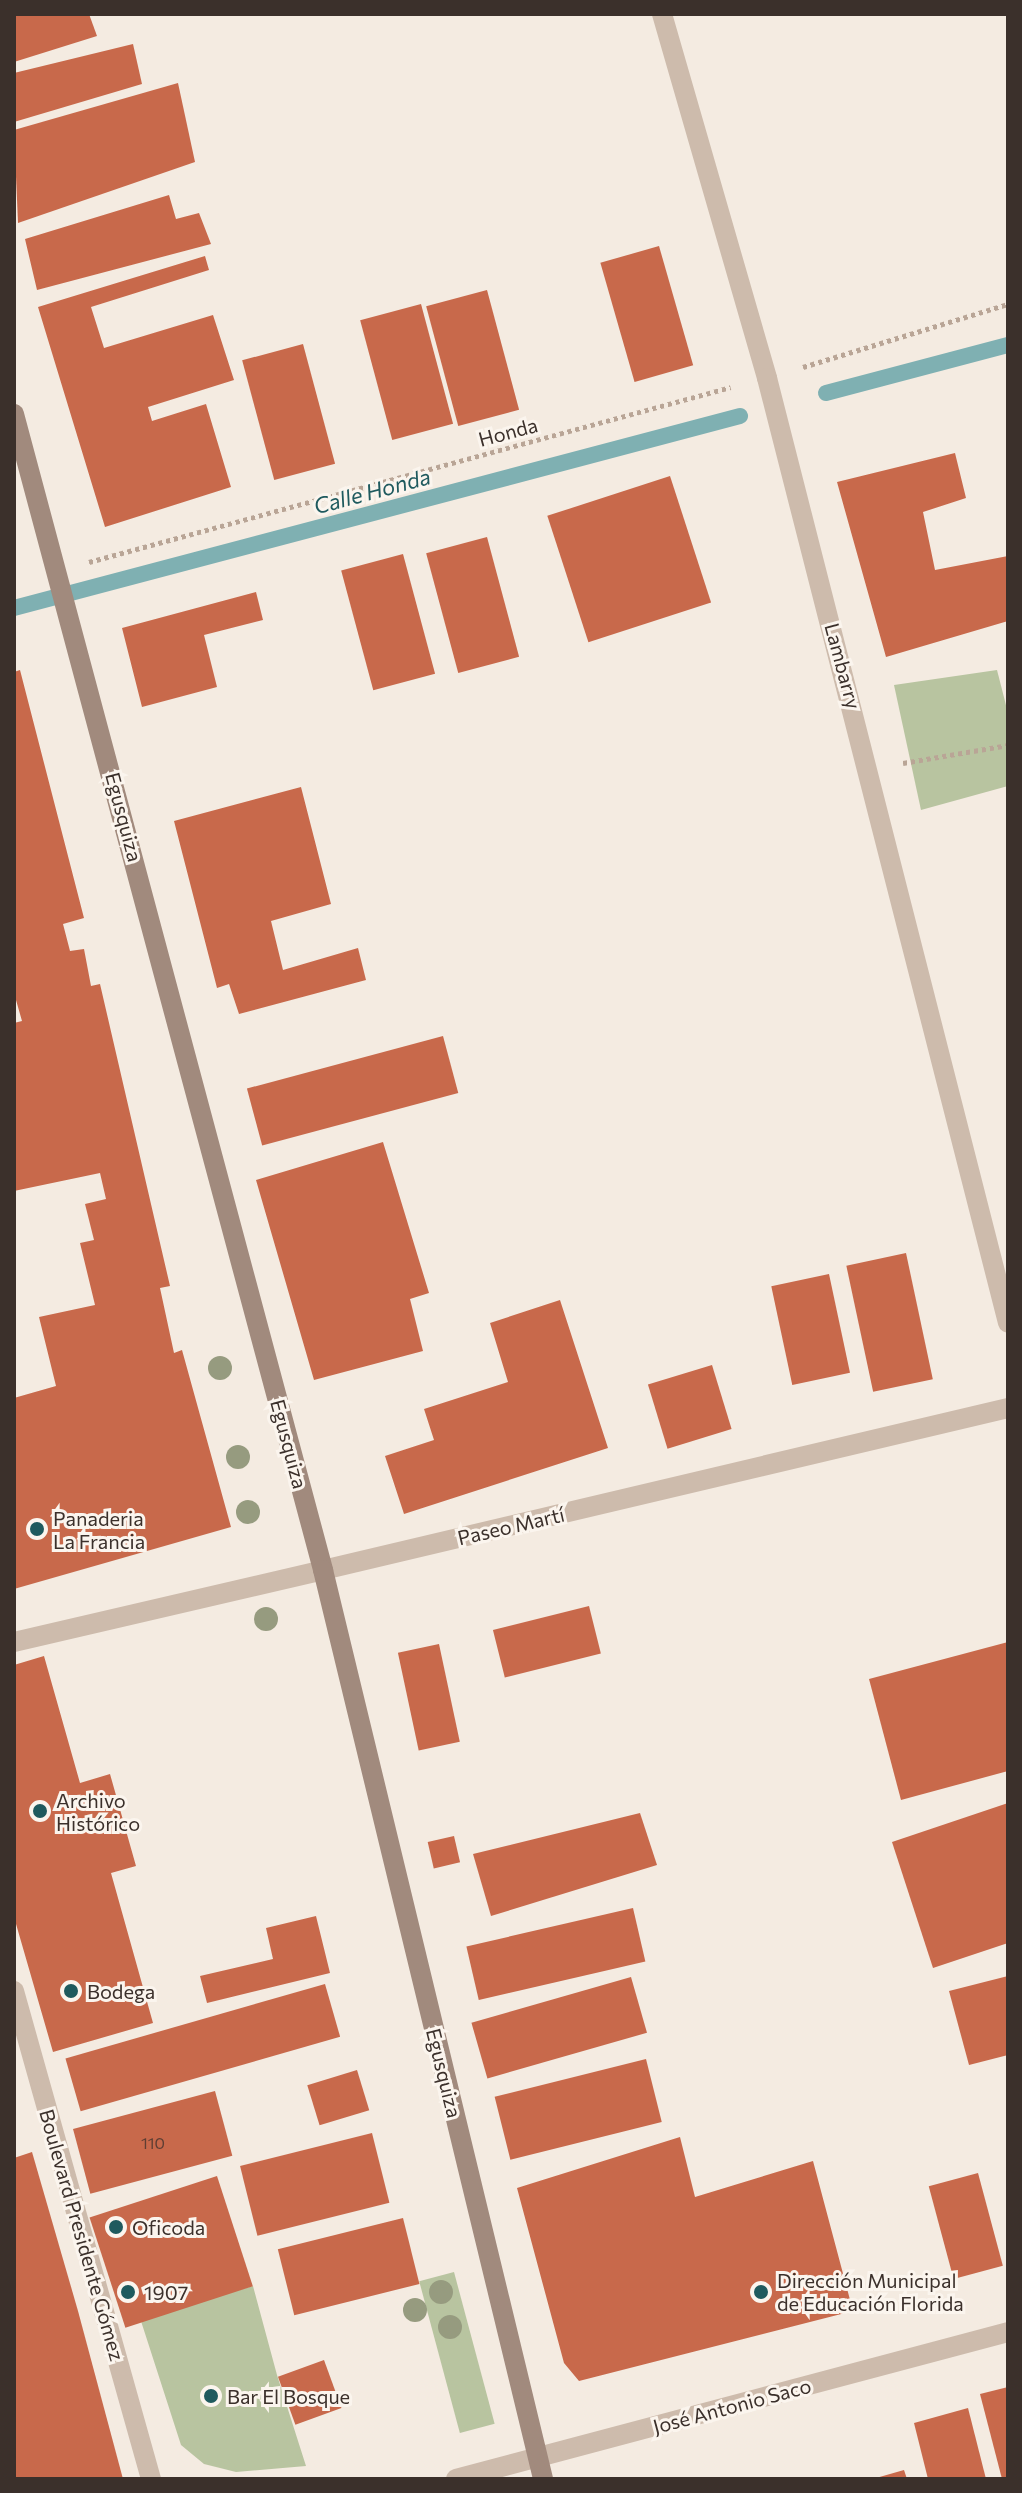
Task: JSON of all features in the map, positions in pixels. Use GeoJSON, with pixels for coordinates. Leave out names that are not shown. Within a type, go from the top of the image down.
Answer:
{"type":"FeatureCollection","features":[{"type":"Feature","properties":{"kind":"main road","name":"Egusquiza"},"geometry":{"type":"LineString","coordinates":[[14,414],[323,1570],[543,2479]]}},
{"type":"Feature","properties":{"kind":"street","name":"Lambarry"},"geometry":{"type":"LineString","coordinates":[[662,14],[767,378],[870,769],[1008,1323]]}},
{"type":"Feature","properties":{"kind":"street","name":"Paseo Martí"},"geometry":{"type":"LineString","coordinates":[[14,1642],[1008,1408]]}},
{"type":"Feature","properties":{"kind":"street","name":"Boulevard Presidente Gómez"},"geometry":{"type":"LineString","coordinates":[[14,1991],[151,2479]]}},
{"type":"Feature","properties":{"kind":"street","name":"José Antonio Saco"},"geometry":{"type":"LineString","coordinates":[[456,2479],[1008,2332]]}},
{"type":"Feature","properties":{"kind":"path","name":"Honda"},"geometry":{"type":"LineString","coordinates":[[58,571],[767,378],[1008,304]]}},
{"type":"Feature","properties":{"kind":"path"},"geometry":{"type":"LineString","coordinates":[[870,769],[1008,745]]}},
{"type":"Feature","properties":{"kind":"green space"},"geometry":{"type":"Polygon","coordinates":[[[997,670],[1008,713],[1008,786],[921,810],[894,685],[997,670]]]}},
{"type":"Feature","properties":{"kind":"green space"},"geometry":{"type":"Polygon","coordinates":[[[454,2272],[495,2424],[460,2433],[419,2281],[454,2272]]]}},
{"type":"Feature","properties":{"kind":"green space"},"geometry":{"type":"Polygon","coordinates":[[[253,2286],[306,2466],[236,2472],[204,2464],[181,2445],[140,2318],[253,2286]]]}},
{"type":"Feature","properties":{"kind":"building"},"geometry":{"type":"Polygon","coordinates":[[[14,14],[89,14],[97,36],[14,62],[14,14]]]}},
{"type":"Feature","properties":{"kind":"building"},"geometry":{"type":"Polygon","coordinates":[[[133,44],[142,84],[14,122],[14,73],[133,44]]]}},
{"type":"Feature","properties":{"kind":"building"},"geometry":{"type":"Polygon","coordinates":[[[178,83],[195,162],[18,223],[14,130],[178,83]]]}},
{"type":"Feature","properties":{"kind":"building"},"geometry":{"type":"Polygon","coordinates":[[[169,195],[176,219],[199,213],[211,244],[37,290],[25,239],[169,195]]]}},
{"type":"Feature","properties":{"kind":"building"},"geometry":{"type":"Polygon","coordinates":[[[659,246],[693,365],[635,382],[600,263],[659,246]]]}},
{"type":"Feature","properties":{"kind":"building"},"geometry":{"type":"Polygon","coordinates":[[[205,256],[209,270],[91,307],[104,348],[213,315],[234,380],[148,407],[152,421],[206,404],[231,487],[105,527],[38,307],[205,256]]]}},
{"type":"Feature","properties":{"kind":"building"},"geometry":{"type":"Polygon","coordinates":[[[487,290],[519,410],[458,426],[426,306],[487,290]]]}},
{"type":"Feature","properties":{"kind":"building"},"geometry":{"type":"Polygon","coordinates":[[[421,304],[453,424],[392,440],[360,320],[421,304]]]}},
{"type":"Feature","properties":{"kind":"building"},"geometry":{"type":"Polygon","coordinates":[[[303,344],[335,464],[274,480],[242,360],[303,344]]]}},
{"type":"Feature","properties":{"kind":"building"},"geometry":{"type":"Polygon","coordinates":[[[955,453],[966,498],[923,512],[935,570],[1008,556],[1008,621],[886,657],[837,482],[955,453]]]}},
{"type":"Feature","properties":{"kind":"building"},"geometry":{"type":"Polygon","coordinates":[[[670,476],[711,602],[588,642],[547,516],[670,476]]]}},
{"type":"Feature","properties":{"kind":"building"},"geometry":{"type":"Polygon","coordinates":[[[487,537],[519,657],[458,673],[426,553],[487,537]]]}},
{"type":"Feature","properties":{"kind":"building"},"geometry":{"type":"Polygon","coordinates":[[[403,554],[435,674],[373,690],[341,571],[403,554]]]}},
{"type":"Feature","properties":{"kind":"building"},"geometry":{"type":"Polygon","coordinates":[[[256,592],[263,620],[204,635],[217,687],[142,707],[122,628],[256,592]]]}},
{"type":"Feature","properties":{"kind":"building"},"geometry":{"type":"Polygon","coordinates":[[[20,670],[84,918],[63,924],[70,951],[84,949],[91,986],[100,984],[170,1286],[160,1288],[174,1353],[182,1350],[231,1527],[14,1589],[14,1398],[56,1386],[39,1317],[95,1305],[80,1243],[94,1240],[85,1204],[106,1199],[100,1173],[14,1191],[14,1023],[22,1021],[14,993],[14,672],[20,670]]]}},
{"type":"Feature","properties":{"kind":"building"},"geometry":{"type":"Polygon","coordinates":[[[301,787],[331,904],[271,921],[283,970],[358,948],[366,980],[239,1014],[229,984],[217,988],[174,821],[301,787]]]}},
{"type":"Feature","properties":{"kind":"building"},"geometry":{"type":"Polygon","coordinates":[[[443,1036],[458,1093],[262,1146],[247,1089],[443,1036]]]}},
{"type":"Feature","properties":{"kind":"building"},"geometry":{"type":"Polygon","coordinates":[[[383,1142],[429,1293],[410,1299],[423,1351],[314,1380],[256,1180],[383,1142]]]}},
{"type":"Feature","properties":{"kind":"building"},"geometry":{"type":"Polygon","coordinates":[[[906,1253],[933,1379],[873,1392],[846,1266],[906,1253]]]}},
{"type":"Feature","properties":{"kind":"building"},"geometry":{"type":"Polygon","coordinates":[[[829,1274],[850,1373],[792,1385],[771,1286],[829,1274]]]}},
{"type":"Feature","properties":{"kind":"building"},"geometry":{"type":"Polygon","coordinates":[[[560,1300],[608,1448],[404,1514],[385,1456],[434,1440],[424,1409],[508,1382],[490,1323],[560,1300]]]}},
{"type":"Feature","properties":{"kind":"building"},"geometry":{"type":"Polygon","coordinates":[[[712,1365],[732,1429],[668,1449],[648,1385],[712,1365]]]}},
{"type":"Feature","properties":{"kind":"building"},"geometry":{"type":"Polygon","coordinates":[[[589,1606],[601,1654],[505,1677],[493,1630],[589,1606]]]}},
{"type":"Feature","properties":{"kind":"building"},"geometry":{"type":"Polygon","coordinates":[[[1008,1642],[1008,1771],[901,1800],[869,1679],[1008,1642]]]}},
{"type":"Feature","properties":{"kind":"building"},"geometry":{"type":"Polygon","coordinates":[[[439,1644],[460,1742],[419,1751],[398,1653],[439,1644]]]}},
{"type":"Feature","properties":{"kind":"building"},"geometry":{"type":"Polygon","coordinates":[[[44,1656],[80,1783],[110,1774],[136,1866],[111,1873],[153,2023],[53,2052],[14,1917],[14,1665],[44,1656]]]}},
{"type":"Feature","properties":{"kind":"building"},"geometry":{"type":"Polygon","coordinates":[[[1008,1803],[1008,1943],[933,1968],[892,1842],[1008,1803]]]}},
{"type":"Feature","properties":{"kind":"building"},"geometry":{"type":"Polygon","coordinates":[[[640,1813],[657,1865],[491,1916],[473,1854],[640,1813]]]}},
{"type":"Feature","properties":{"kind":"building"},"geometry":{"type":"Polygon","coordinates":[[[454,1836],[460,1862],[434,1868],[428,1842],[454,1836]]]}},
{"type":"Feature","properties":{"kind":"building"},"geometry":{"type":"Polygon","coordinates":[[[633,1908],[645,1962],[479,2000],[466,1946],[633,1908]]]}},
{"type":"Feature","properties":{"kind":"building"},"geometry":{"type":"Polygon","coordinates":[[[316,1916],[330,1973],[207,2003],[200,1976],[273,1959],[266,1928],[316,1916]]]}},
{"type":"Feature","properties":{"kind":"building"},"geometry":{"type":"Polygon","coordinates":[[[1008,1976],[1008,2055],[969,2065],[949,1991],[1008,1976]]]}},
{"type":"Feature","properties":{"kind":"building"},"geometry":{"type":"Polygon","coordinates":[[[631,1977],[647,2033],[487,2079],[471,2023],[631,1977]]]}},
{"type":"Feature","properties":{"kind":"building"},"geometry":{"type":"Polygon","coordinates":[[[325,1984],[340,2037],[81,2111],[65,2058],[325,1984]]]}},
{"type":"Feature","properties":{"kind":"building"},"geometry":{"type":"Polygon","coordinates":[[[646,2059],[662,2122],[510,2160],[495,2097],[646,2059]]]}},
{"type":"Feature","properties":{"kind":"building"},"geometry":{"type":"Polygon","coordinates":[[[357,2070],[369,2110],[320,2125],[307,2085],[357,2070]]]}},
{"type":"Feature","properties":{"kind":"building"},"geometry":{"type":"Polygon","coordinates":[[[215,2091],[232,2156],[90,2194],[73,2129],[215,2091]]]}},
{"type":"Feature","properties":{"kind":"building"},"geometry":{"type":"Polygon","coordinates":[[[372,2133],[389,2203],[257,2236],[240,2166],[372,2133]]]}},
{"type":"Feature","properties":{"kind":"building"},"geometry":{"type":"Polygon","coordinates":[[[680,2137],[695,2197],[813,2161],[853,2311],[579,2381],[564,2363],[517,2188],[680,2137]]]}},
{"type":"Feature","properties":{"kind":"building"},"geometry":{"type":"Polygon","coordinates":[[[32,2152],[123,2479],[14,2479],[14,2158],[32,2152]]]}},
{"type":"Feature","properties":{"kind":"building"},"geometry":{"type":"Polygon","coordinates":[[[978,2173],[1003,2266],[954,2279],[929,2186],[978,2173]]]}},
{"type":"Feature","properties":{"kind":"building"},"geometry":{"type":"Polygon","coordinates":[[[217,2176],[253,2286],[125,2328],[90,2217],[217,2176]]]}},
{"type":"Feature","properties":{"kind":"building"},"geometry":{"type":"Polygon","coordinates":[[[403,2218],[419,2284],[294,2315],[278,2249],[403,2218]]]}},
{"type":"Feature","properties":{"kind":"building"},"geometry":{"type":"Polygon","coordinates":[[[324,2360],[341,2408],[295,2425],[278,2377],[324,2360]]]}},
{"type":"Feature","properties":{"kind":"building"},"geometry":{"type":"Polygon","coordinates":[[[1008,2387],[1008,2479],[1002,2479],[980,2394],[1008,2387]]]}},
{"type":"Feature","properties":{"kind":"building"},"geometry":{"type":"Polygon","coordinates":[[[968,2408],[986,2479],[928,2479],[914,2423],[968,2408]]]}},
{"type":"Feature","properties":{"kind":"building"},"geometry":{"type":"Polygon","coordinates":[[[904,2470],[907,2479],[876,2479],[876,2478],[904,2470]]]}},
{"type":"Feature","properties":{"kind":"waterway","name":"Calle Honda"},"geometry":{"type":"LineString","coordinates":[[826,393],[1008,345]]}},
{"type":"Feature","properties":{"kind":"waterway","name":"Calle Honda"},"geometry":{"type":"LineString","coordinates":[[14,608],[740,416]]}},
{"type":"Feature","properties":{"kind":"place","name":"Panaderia La Francia"},"geometry":{"type":"Point","coordinates":[37,1529]}},
{"type":"Feature","properties":{"kind":"place","name":"Archivo Histórico"},"geometry":{"type":"Point","coordinates":[40,1811]}},
{"type":"Feature","properties":{"kind":"place","name":"Bodega"},"geometry":{"type":"Point","coordinates":[71,1991]}},
{"type":"Feature","properties":{"kind":"place","name":"Oficoda"},"geometry":{"type":"Point","coordinates":[116,2227]}},
{"type":"Feature","properties":{"kind":"place","name":"1907"},"geometry":{"type":"Point","coordinates":[128,2292]}},
{"type":"Feature","properties":{"kind":"place","name":"Dirección Municipal de Educación Florida"},"geometry":{"type":"Point","coordinates":[761,2292]}},
{"type":"Feature","properties":{"kind":"place","name":"Bar El Bosque"},"geometry":{"type":"Point","coordinates":[211,2396]}}]}
